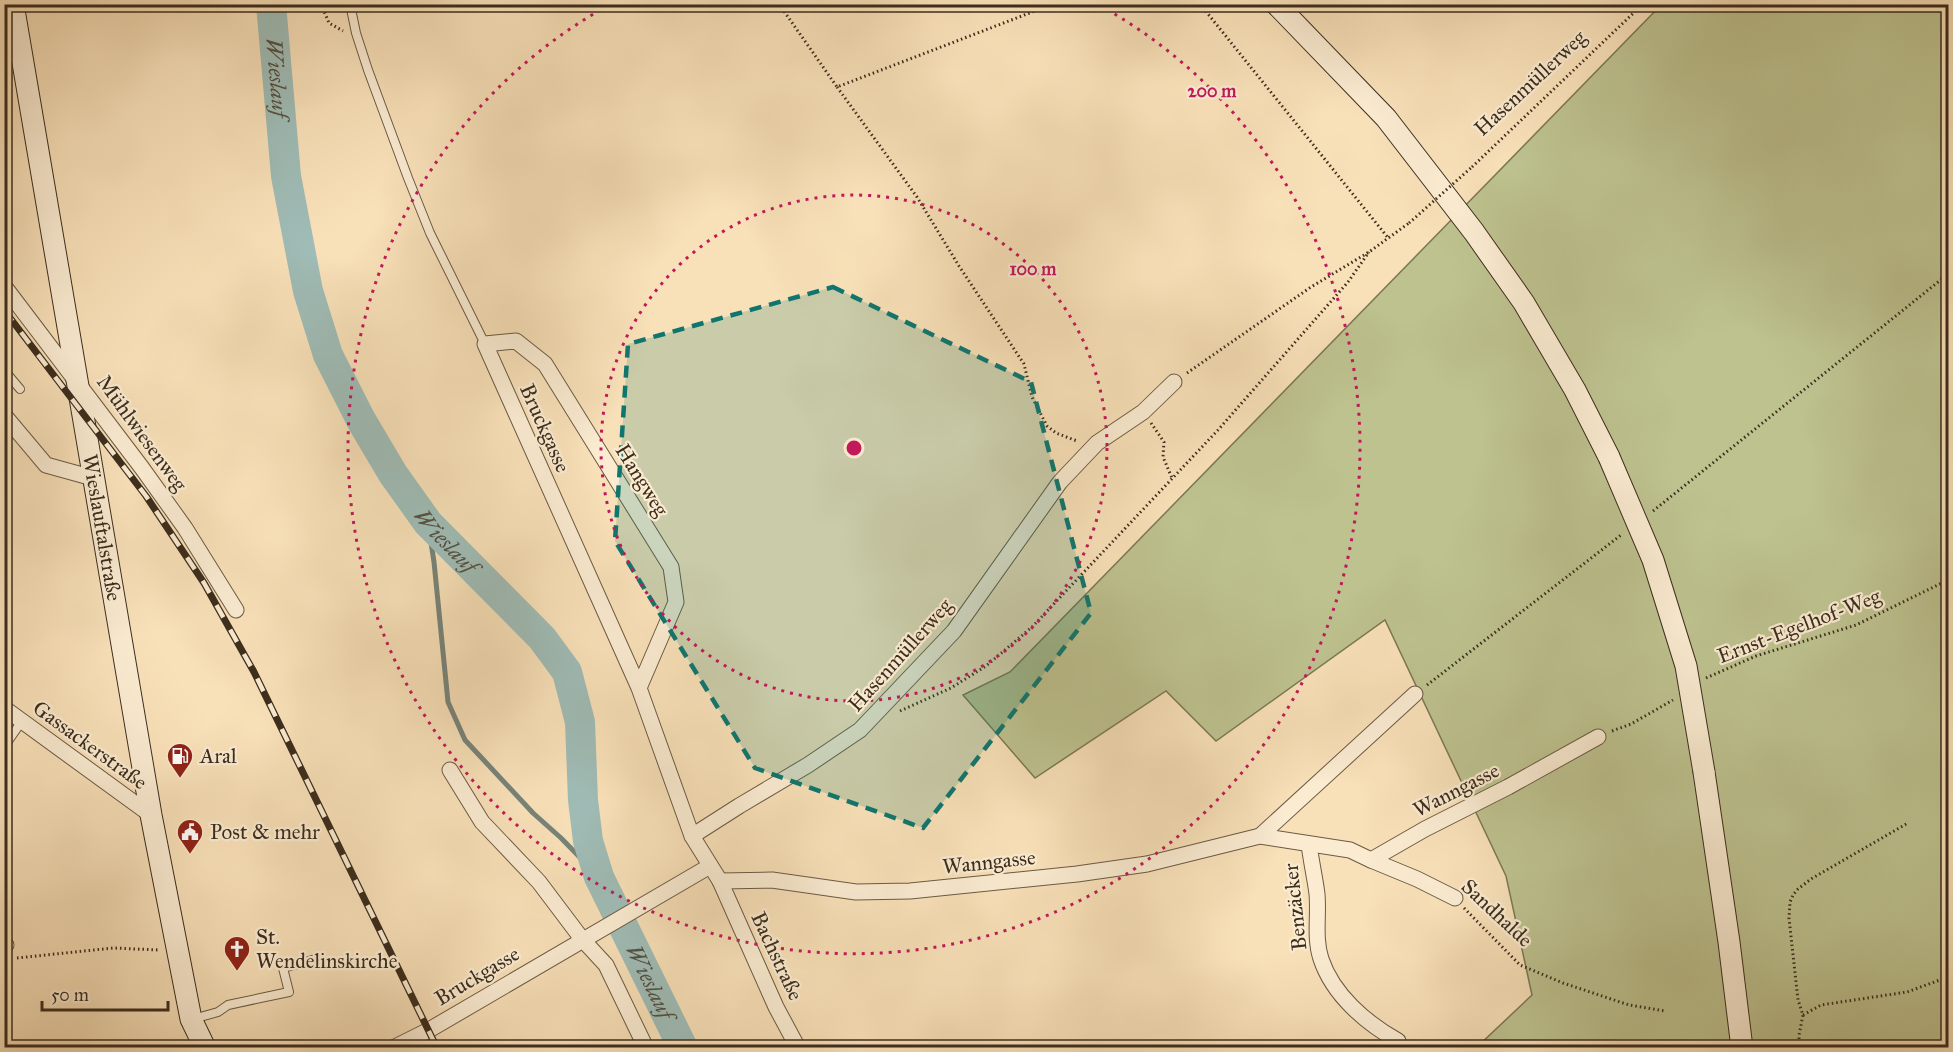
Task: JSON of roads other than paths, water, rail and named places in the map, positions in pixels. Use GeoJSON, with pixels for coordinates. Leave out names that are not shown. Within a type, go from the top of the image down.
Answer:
{"type":"FeatureCollection","features":[{"type":"Feature","properties":{"kind":"main road","name":"Wieslauftalstraße"},"geometry":{"type":"LineString","coordinates":[[13,4],[151,815],[191,1019],[205,1047]]}},
{"type":"Feature","properties":{"kind":"main road"},"geometry":{"type":"LineString","coordinates":[[1276,4],[1386,118],[1474,232],[1524,303],[1575,390],[1609,457],[1653,560],[1686,666],[1729,942],[1742,1047]]}},
{"type":"Feature","properties":{"kind":"street","name":"Mühlwiesenweg"},"geometry":{"type":"LineString","coordinates":[[4,286],[75,377],[179,519],[236,610]]}},
{"type":"Feature","properties":{"kind":"street","name":"Hangweg"},"geometry":{"type":"LineString","coordinates":[[485,344],[516,341],[545,364],[671,567],[676,602],[639,688]]}},
{"type":"Feature","properties":{"kind":"street","name":"Bruckgasse"},"geometry":{"type":"LineString","coordinates":[[485,344],[639,688],[692,836],[720,881]]}},
{"type":"Feature","properties":{"kind":"street","name":"Hasenmüllerweg"},"geometry":{"type":"LineString","coordinates":[[692,836],[808,765],[860,730],[954,631],[1060,483],[1097,443],[1143,412],[1174,382]]}},
{"type":"Feature","properties":{"kind":"street"},"geometry":{"type":"LineString","coordinates":[[4,415],[46,465],[93,478]]}},
{"type":"Feature","properties":{"kind":"street","name":"Wanngasse"},"geometry":{"type":"LineString","coordinates":[[1260,836],[1415,694]]}},
{"type":"Feature","properties":{"kind":"street","name":"Gassackerstraße"},"geometry":{"type":"LineString","coordinates":[[4,708],[151,815]]}},
{"type":"Feature","properties":{"kind":"street","name":"Wanngasse"},"geometry":{"type":"LineString","coordinates":[[720,881],[772,880],[856,892],[910,891],[1077,874],[1147,864],[1260,836],[1350,850],[1371,860],[1425,829],[1508,788],[1598,737]]}},
{"type":"Feature","properties":{"kind":"street"},"geometry":{"type":"LineString","coordinates":[[450,770],[482,822],[588,936],[606,965],[646,1047]]}},
{"type":"Feature","properties":{"kind":"street","name":"Benzäcker"},"geometry":{"type":"LineString","coordinates":[[1309,844],[1317,896],[1316,924],[1321,958],[1335,986],[1352,1007],[1376,1028],[1398,1041]]}},
{"type":"Feature","properties":{"kind":"street","name":"Sandhalde"},"geometry":{"type":"LineString","coordinates":[[1371,860],[1455,898]]}},
{"type":"Feature","properties":{"kind":"street","name":"Bruckgasse"},"geometry":{"type":"LineString","coordinates":[[393,1047],[414,1043],[588,936],[710,866]]}},
{"type":"Feature","properties":{"kind":"street","name":"Bachstraße"},"geometry":{"type":"LineString","coordinates":[[720,881],[776,1007],[798,1047]]}},
{"type":"Feature","properties":{"kind":"lane","name":"Bruckgasse"},"geometry":{"type":"LineString","coordinates":[[350,4],[368,70],[430,233],[485,344]]}},
{"type":"Feature","properties":{"kind":"lane"},"geometry":{"type":"LineString","coordinates":[[4,370],[20,389]]}},
{"type":"Feature","properties":{"kind":"lane"},"geometry":{"type":"LineString","coordinates":[[4,747],[22,721]]}},
{"type":"Feature","properties":{"kind":"lane"},"geometry":{"type":"LineString","coordinates":[[191,1019],[218,1012],[228,1005],[289,992],[283,968],[316,959]]}},
{"type":"Feature","properties":{"kind":"waterway","name":"Wieslauf"},"geometry":{"type":"LineString","coordinates":[[271,4],[286,176],[308,291],[328,355],[361,420],[393,474],[428,523],[542,638],[567,672],[580,722],[583,800],[588,841],[599,877],[683,1048]]}},
{"type":"Feature","properties":{"kind":"waterway"},"geometry":{"type":"LineString","coordinates":[[428,523],[448,702],[465,740],[533,813],[599,877]]}},
{"type":"Feature","properties":{"kind":"railway"},"geometry":{"type":"LineString","coordinates":[[4,310],[146,496],[204,583],[254,672],[437,1048]]}},
{"type":"Feature","properties":{"kind":"place","name":"Aral"},"geometry":{"type":"Point","coordinates":[180,779]}},
{"type":"Feature","properties":{"kind":"place","name":"Post & mehr"},"geometry":{"type":"Point","coordinates":[190,855]}},
{"type":"Feature","properties":{"kind":"place","name":"St. Wendelinskirche"},"geometry":{"type":"Point","coordinates":[237,972]}}]}
